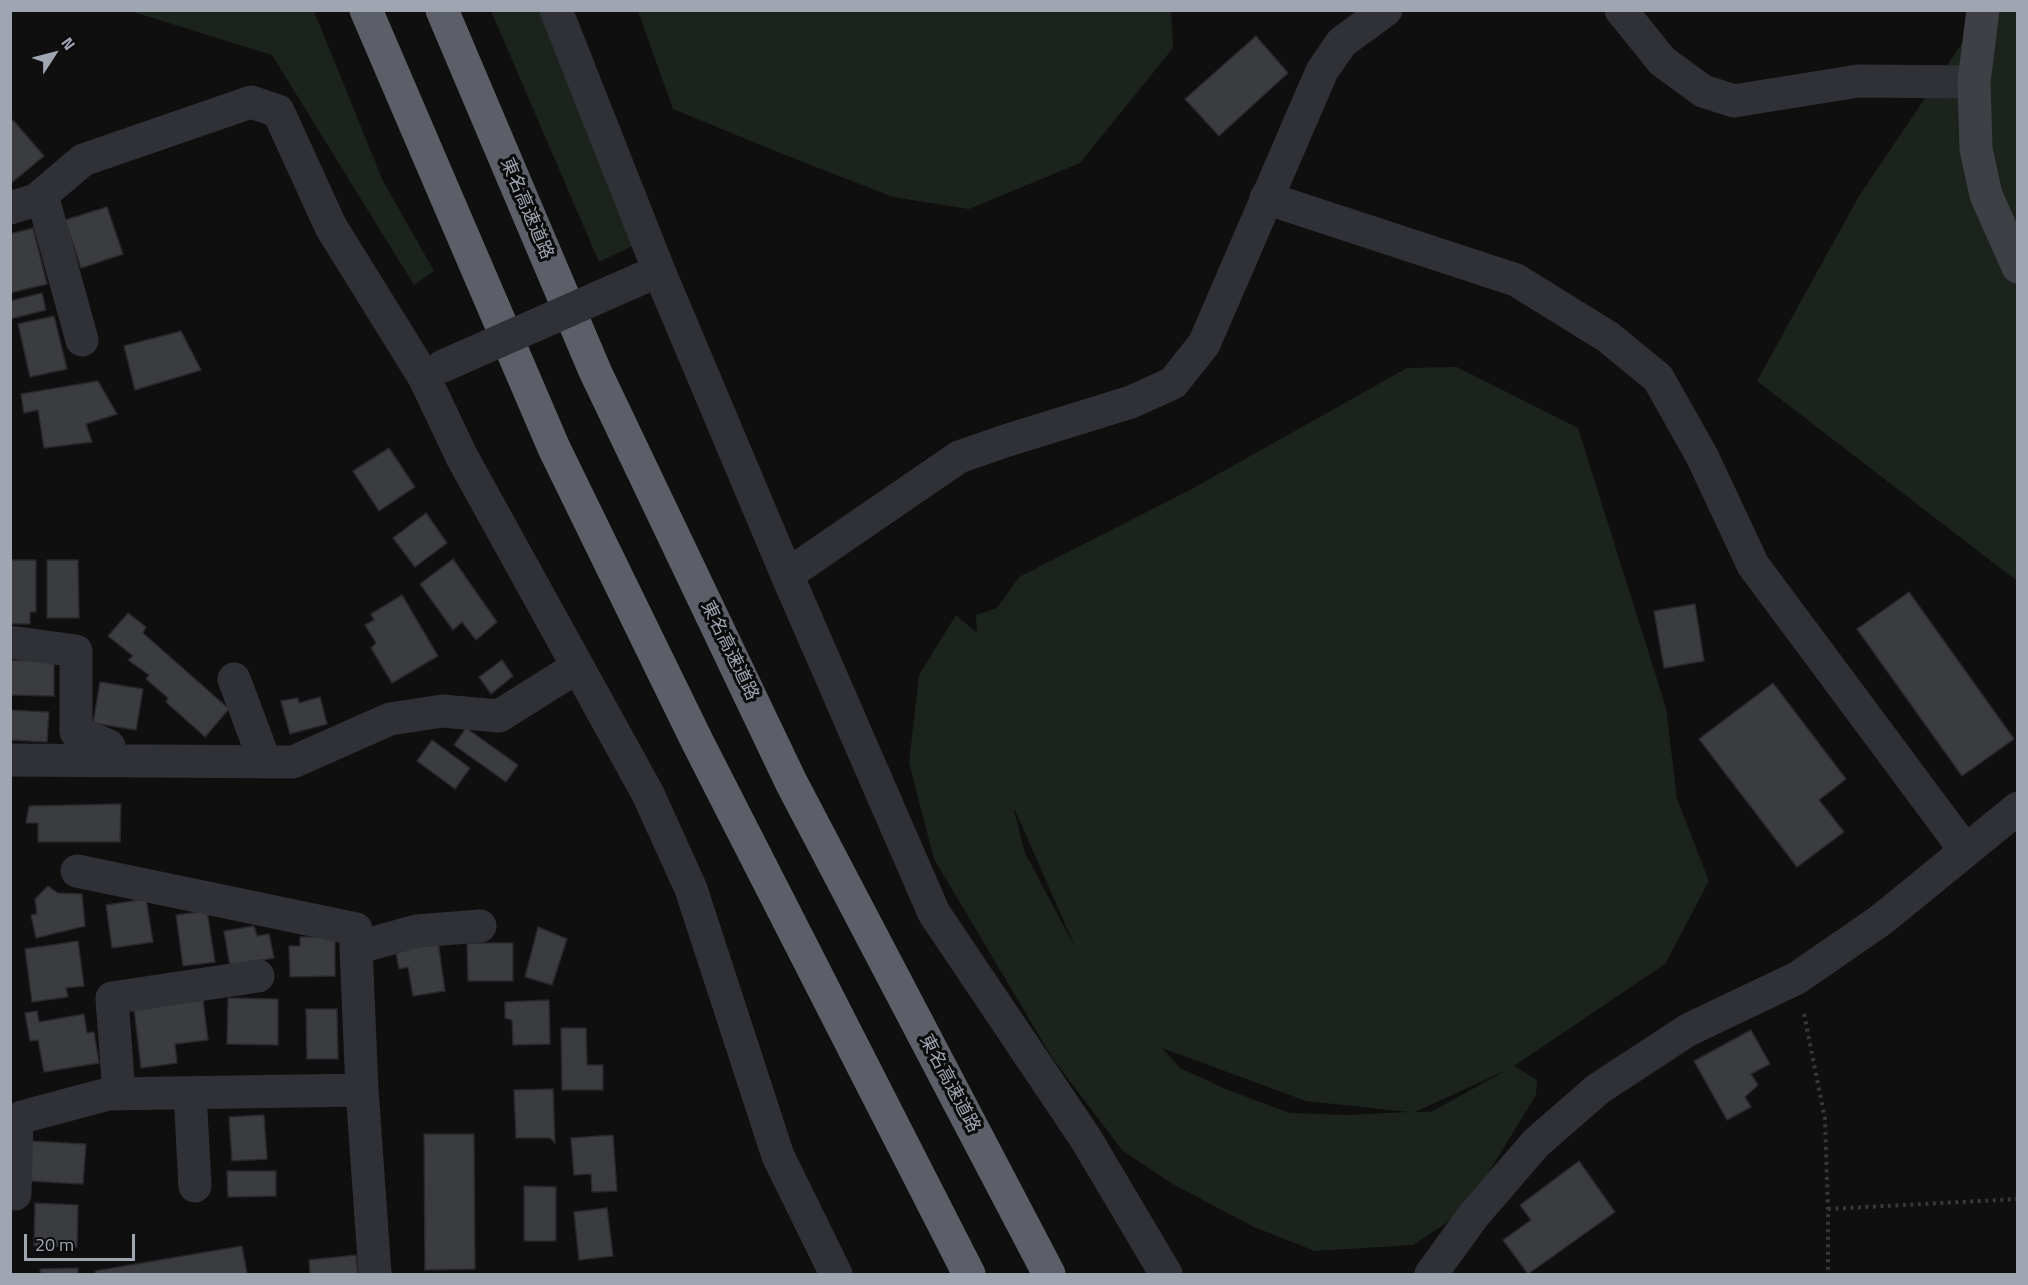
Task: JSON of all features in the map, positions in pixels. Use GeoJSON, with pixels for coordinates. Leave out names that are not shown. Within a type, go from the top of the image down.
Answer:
{"type":"FeatureCollection","features":[{"type":"Feature","properties":{"kind":"highway"},"geometry":{"type":"LineString","coordinates":[[366,10],[554,447],[709,764],[969,1275]]}},
{"type":"Feature","properties":{"kind":"highway","name":"東名高速道路"},"geometry":{"type":"LineString","coordinates":[[442,10],[595,371],[786,771],[1049,1275]]}},
{"type":"Feature","properties":{"kind":"street"},"geometry":{"type":"LineString","coordinates":[[556,10],[650,275],[787,575],[934,913],[1086,1139],[1166,1275]]}},
{"type":"Feature","properties":{"kind":"street"},"geometry":{"type":"LineString","coordinates":[[787,575],[959,457],[1131,402],[1173,383],[1204,344],[1322,71],[1342,42],[1386,10]]}},
{"type":"Feature","properties":{"kind":"street"},"geometry":{"type":"LineString","coordinates":[[1621,10],[1662,61],[1703,91],[1734,101],[1858,81],[1974,82]]}},
{"type":"Feature","properties":{"kind":"street"},"geometry":{"type":"LineString","coordinates":[[1983,10],[1974,82],[1976,149],[1986,195],[2018,267]]}},
{"type":"Feature","properties":{"kind":"street"},"geometry":{"type":"LineString","coordinates":[[10,208],[36,200],[83,160],[251,102],[278,111],[331,227],[434,371],[462,457],[648,794],[691,889],[778,1156],[836,1275]]}},
{"type":"Feature","properties":{"kind":"street"},"geometry":{"type":"LineString","coordinates":[[42,195],[82,340]]}},
{"type":"Feature","properties":{"kind":"street"},"geometry":{"type":"LineString","coordinates":[[1266,198],[1516,280],[1608,337],[1658,378],[1702,456],[1753,565],[1965,850]]}},
{"type":"Feature","properties":{"kind":"street"},"geometry":{"type":"LineString","coordinates":[[434,371],[650,275]]}},
{"type":"Feature","properties":{"kind":"street"},"geometry":{"type":"LineString","coordinates":[[10,642],[76,651],[76,732],[109,746],[109,761]]}},
{"type":"Feature","properties":{"kind":"street"},"geometry":{"type":"LineString","coordinates":[[10,760],[293,762],[390,719],[442,711],[499,716],[577,667]]}},
{"type":"Feature","properties":{"kind":"street"},"geometry":{"type":"LineString","coordinates":[[234,679],[265,762]]}},
{"type":"Feature","properties":{"kind":"street"},"geometry":{"type":"LineString","coordinates":[[1431,1275],[1474,1215],[1536,1143],[1598,1089],[1688,1030],[1797,978],[1881,920],[2018,808]]}},
{"type":"Feature","properties":{"kind":"street"},"geometry":{"type":"LineString","coordinates":[[77,871],[356,928],[362,1090],[375,1275]]}},
{"type":"Feature","properties":{"kind":"street"},"geometry":{"type":"LineString","coordinates":[[356,948],[417,931],[480,926]]}},
{"type":"Feature","properties":{"kind":"street"},"geometry":{"type":"LineString","coordinates":[[119,1094],[112,998],[258,976]]}},
{"type":"Feature","properties":{"kind":"street"},"geometry":{"type":"LineString","coordinates":[[15,1194],[14,1123],[22,1117],[108,1094],[362,1090]]}},
{"type":"Feature","properties":{"kind":"street"},"geometry":{"type":"LineString","coordinates":[[190,1093],[195,1186]]}},
{"type":"Feature","properties":{"kind":"path"},"geometry":{"type":"LineString","coordinates":[[1797,978],[1825,1119],[1828,1275]]}},
{"type":"Feature","properties":{"kind":"path"},"geometry":{"type":"LineString","coordinates":[[1828,1209],[2018,1199]]}},
{"type":"Feature","properties":{"kind":"shaded area"},"geometry":{"type":"Polygon","coordinates":[[[130,11],[314,11],[383,181],[434,271],[414,285],[272,55],[130,11]]]}},
{"type":"Feature","properties":{"kind":"shaded area"},"geometry":{"type":"Polygon","coordinates":[[[491,11],[543,11],[632,246],[599,262],[491,11]]]}},
{"type":"Feature","properties":{"kind":"shaded area"},"geometry":{"type":"Polygon","coordinates":[[[638,11],[1171,11],[1173,48],[1080,163],[969,209],[893,197],[673,109],[638,11]]]}},
{"type":"Feature","properties":{"kind":"shaded area"},"geometry":{"type":"Polygon","coordinates":[[[1982,11],[2017,11],[2017,581],[1757,381],[1859,196],[1982,11]]]}},
{"type":"Feature","properties":{"kind":"shaded area"},"geometry":{"type":"Polygon","coordinates":[[[1457,367],[1578,428],[1666,708],[1677,799],[1709,881],[1665,964],[1514,1066],[1537,1080],[1536,1095],[1473,1198],[1445,1224],[1413,1245],[1315,1251],[1254,1227],[1171,1183],[1123,1151],[1053,1059],[934,859],[909,763],[919,675],[956,615],[977,633],[976,615],[997,608],[1019,577],[1188,491],[1407,368],[1457,367]],[[1015,810],[1025,853],[1076,949],[1015,810]],[[1162,1048],[1180,1068],[1228,1090],[1290,1113],[1348,1115],[1408,1112],[1306,1101],[1162,1048]],[[1503,1072],[1415,1112],[1431,1112],[1503,1072]]]}},
{"type":"Feature","properties":{"kind":"building"},"geometry":{"type":"Polygon","coordinates":[[[1256,36],[1288,73],[1219,136],[1185,99],[1256,36]]]}},
{"type":"Feature","properties":{"kind":"building"},"geometry":{"type":"Polygon","coordinates":[[[13,120],[44,156],[10,184],[10,123],[13,120]]]}},
{"type":"Feature","properties":{"kind":"building"},"geometry":{"type":"Polygon","coordinates":[[[107,207],[123,254],[81,268],[65,220],[107,207]]]}},
{"type":"Feature","properties":{"kind":"building"},"geometry":{"type":"Polygon","coordinates":[[[33,228],[47,284],[10,293],[10,234],[33,228]]]}},
{"type":"Feature","properties":{"kind":"building"},"geometry":{"type":"Polygon","coordinates":[[[42,293],[46,310],[10,319],[10,301],[42,293]]]}},
{"type":"Feature","properties":{"kind":"building"},"geometry":{"type":"Polygon","coordinates":[[[54,316],[67,369],[30,377],[18,324],[54,316]]]}},
{"type":"Feature","properties":{"kind":"building"},"geometry":{"type":"Polygon","coordinates":[[[181,331],[201,370],[135,390],[124,346],[181,331]]]}},
{"type":"Feature","properties":{"kind":"building"},"geometry":{"type":"Polygon","coordinates":[[[98,381],[117,414],[86,424],[92,442],[44,448],[38,410],[24,413],[21,394],[98,381]]]}},
{"type":"Feature","properties":{"kind":"building"},"geometry":{"type":"Polygon","coordinates":[[[389,448],[415,487],[379,511],[353,471],[389,448]]]}},
{"type":"Feature","properties":{"kind":"building"},"geometry":{"type":"Polygon","coordinates":[[[426,513],[447,543],[415,567],[393,538],[426,513]]]}},
{"type":"Feature","properties":{"kind":"building"},"geometry":{"type":"Polygon","coordinates":[[[453,559],[497,622],[476,640],[462,622],[453,630],[420,584],[453,559]]]}},
{"type":"Feature","properties":{"kind":"building"},"geometry":{"type":"Polygon","coordinates":[[[10,560],[36,560],[36,612],[30,612],[30,624],[10,624],[10,560]]]}},
{"type":"Feature","properties":{"kind":"building"},"geometry":{"type":"Polygon","coordinates":[[[47,560],[78,560],[79,618],[47,618],[47,560]]]}},
{"type":"Feature","properties":{"kind":"building"},"geometry":{"type":"Polygon","coordinates":[[[1909,592],[2014,739],[1962,776],[1857,629],[1909,592]]]}},
{"type":"Feature","properties":{"kind":"building"},"geometry":{"type":"Polygon","coordinates":[[[402,595],[438,656],[392,683],[371,648],[376,643],[365,625],[374,620],[371,614],[402,595]]]}},
{"type":"Feature","properties":{"kind":"building"},"geometry":{"type":"Polygon","coordinates":[[[1695,604],[1704,661],[1664,668],[1654,611],[1695,604]]]}},
{"type":"Feature","properties":{"kind":"building"},"geometry":{"type":"Polygon","coordinates":[[[128,613],[146,627],[143,633],[229,709],[205,737],[166,702],[168,698],[146,679],[149,675],[128,660],[133,656],[108,636],[128,613]]]}},
{"type":"Feature","properties":{"kind":"building"},"geometry":{"type":"Polygon","coordinates":[[[10,660],[54,661],[54,696],[10,695],[10,660]]]}},
{"type":"Feature","properties":{"kind":"building"},"geometry":{"type":"Polygon","coordinates":[[[502,660],[513,676],[491,694],[479,677],[502,660]]]}},
{"type":"Feature","properties":{"kind":"building"},"geometry":{"type":"Polygon","coordinates":[[[100,682],[143,689],[136,730],[93,723],[100,682]]]}},
{"type":"Feature","properties":{"kind":"building"},"geometry":{"type":"Polygon","coordinates":[[[1773,683],[1846,779],[1819,800],[1844,832],[1797,867],[1699,739],[1773,683]]]}},
{"type":"Feature","properties":{"kind":"building"},"geometry":{"type":"Polygon","coordinates":[[[320,697],[327,724],[290,734],[281,701],[298,698],[299,703],[320,697]]]}},
{"type":"Feature","properties":{"kind":"building"},"geometry":{"type":"Polygon","coordinates":[[[10,710],[49,712],[47,742],[10,740],[10,710]]]}},
{"type":"Feature","properties":{"kind":"building"},"geometry":{"type":"Polygon","coordinates":[[[466,728],[518,765],[506,782],[454,745],[466,728]]]}},
{"type":"Feature","properties":{"kind":"building"},"geometry":{"type":"Polygon","coordinates":[[[432,740],[470,768],[455,789],[417,761],[432,740]]]}},
{"type":"Feature","properties":{"kind":"building"},"geometry":{"type":"Polygon","coordinates":[[[121,804],[120,842],[38,842],[38,823],[26,823],[29,806],[121,804]]]}},
{"type":"Feature","properties":{"kind":"building"},"geometry":{"type":"Polygon","coordinates":[[[48,886],[58,893],[82,894],[85,926],[36,938],[31,915],[37,914],[35,899],[48,886]]]}},
{"type":"Feature","properties":{"kind":"building"},"geometry":{"type":"Polygon","coordinates":[[[146,899],[153,942],[112,948],[106,905],[146,899]]]}},
{"type":"Feature","properties":{"kind":"building"},"geometry":{"type":"Polygon","coordinates":[[[207,911],[215,962],[183,966],[176,915],[207,911]]]}},
{"type":"Feature","properties":{"kind":"building"},"geometry":{"type":"Polygon","coordinates":[[[254,926],[257,936],[269,934],[274,958],[230,966],[224,931],[254,926]]]}},
{"type":"Feature","properties":{"kind":"building"},"geometry":{"type":"Polygon","coordinates":[[[538,927],[567,939],[552,985],[525,977],[538,927]]]}},
{"type":"Feature","properties":{"kind":"building"},"geometry":{"type":"Polygon","coordinates":[[[300,937],[335,937],[335,976],[290,977],[289,946],[300,946],[300,937]]]}},
{"type":"Feature","properties":{"kind":"building"},"geometry":{"type":"Polygon","coordinates":[[[78,941],[84,986],[66,988],[68,997],[32,1002],[25,949],[78,941]]]}},
{"type":"Feature","properties":{"kind":"building"},"geometry":{"type":"Polygon","coordinates":[[[438,941],[445,991],[413,996],[408,967],[399,969],[395,947],[438,941]]]}},
{"type":"Feature","properties":{"kind":"building"},"geometry":{"type":"Polygon","coordinates":[[[467,943],[513,943],[513,981],[468,981],[467,943]]]}},
{"type":"Feature","properties":{"kind":"building"},"geometry":{"type":"Polygon","coordinates":[[[228,998],[278,999],[278,1045],[227,1044],[228,998]]]}},
{"type":"Feature","properties":{"kind":"building"},"geometry":{"type":"Polygon","coordinates":[[[203,1000],[208,1040],[175,1044],[177,1063],[141,1068],[134,1009],[203,1000]]]}},
{"type":"Feature","properties":{"kind":"building"},"geometry":{"type":"Polygon","coordinates":[[[549,1000],[550,1044],[513,1045],[512,1020],[505,1018],[505,1002],[549,1000]]]}},
{"type":"Feature","properties":{"kind":"building"},"geometry":{"type":"Polygon","coordinates":[[[306,1009],[337,1009],[338,1059],[307,1059],[306,1009]]]}},
{"type":"Feature","properties":{"kind":"building"},"geometry":{"type":"Polygon","coordinates":[[[37,1011],[39,1022],[84,1014],[87,1033],[94,1032],[99,1063],[44,1072],[38,1040],[30,1041],[25,1013],[37,1011]]]}},
{"type":"Feature","properties":{"kind":"building"},"geometry":{"type":"Polygon","coordinates":[[[561,1028],[586,1028],[587,1065],[603,1065],[603,1090],[562,1090],[561,1028]]]}},
{"type":"Feature","properties":{"kind":"building"},"geometry":{"type":"Polygon","coordinates":[[[1751,1030],[1770,1064],[1751,1074],[1758,1085],[1745,1097],[1751,1107],[1727,1120],[1694,1061],[1751,1030]]]}},
{"type":"Feature","properties":{"kind":"building"},"geometry":{"type":"Polygon","coordinates":[[[553,1089],[555,1143],[550,1138],[516,1138],[514,1090],[553,1089]]]}},
{"type":"Feature","properties":{"kind":"building"},"geometry":{"type":"Polygon","coordinates":[[[264,1115],[267,1159],[232,1161],[229,1117],[264,1115]]]}},
{"type":"Feature","properties":{"kind":"building"},"geometry":{"type":"Polygon","coordinates":[[[424,1134],[474,1134],[475,1269],[425,1270],[424,1134]]]}},
{"type":"Feature","properties":{"kind":"building"},"geometry":{"type":"Polygon","coordinates":[[[613,1135],[617,1191],[592,1192],[591,1174],[574,1175],[571,1138],[613,1135]]]}},
{"type":"Feature","properties":{"kind":"building"},"geometry":{"type":"Polygon","coordinates":[[[30,1141],[86,1144],[83,1184],[28,1181],[30,1141]]]}},
{"type":"Feature","properties":{"kind":"building"},"geometry":{"type":"Polygon","coordinates":[[[1579,1161],[1615,1212],[1528,1274],[1503,1240],[1531,1220],[1520,1205],[1579,1161]]]}},
{"type":"Feature","properties":{"kind":"building"},"geometry":{"type":"Polygon","coordinates":[[[227,1171],[276,1171],[276,1196],[228,1197],[227,1171]]]}},
{"type":"Feature","properties":{"kind":"building"},"geometry":{"type":"Polygon","coordinates":[[[524,1186],[556,1187],[556,1241],[524,1241],[524,1186]]]}},
{"type":"Feature","properties":{"kind":"building"},"geometry":{"type":"Polygon","coordinates":[[[35,1203],[78,1205],[77,1247],[34,1246],[35,1203]]]}},
{"type":"Feature","properties":{"kind":"building"},"geometry":{"type":"Polygon","coordinates":[[[607,1208],[613,1256],[579,1260],[574,1212],[607,1208]]]}},
{"type":"Feature","properties":{"kind":"building"},"geometry":{"type":"Polygon","coordinates":[[[242,1246],[247,1274],[96,1274],[95,1271],[242,1246]]]}},
{"type":"Feature","properties":{"kind":"building"},"geometry":{"type":"Polygon","coordinates":[[[356,1255],[358,1274],[310,1274],[309,1260],[356,1255]]]}},
{"type":"Feature","properties":{"kind":"building"},"geometry":{"type":"Polygon","coordinates":[[[78,1268],[78,1274],[41,1274],[40,1269],[78,1268]]]}}]}
